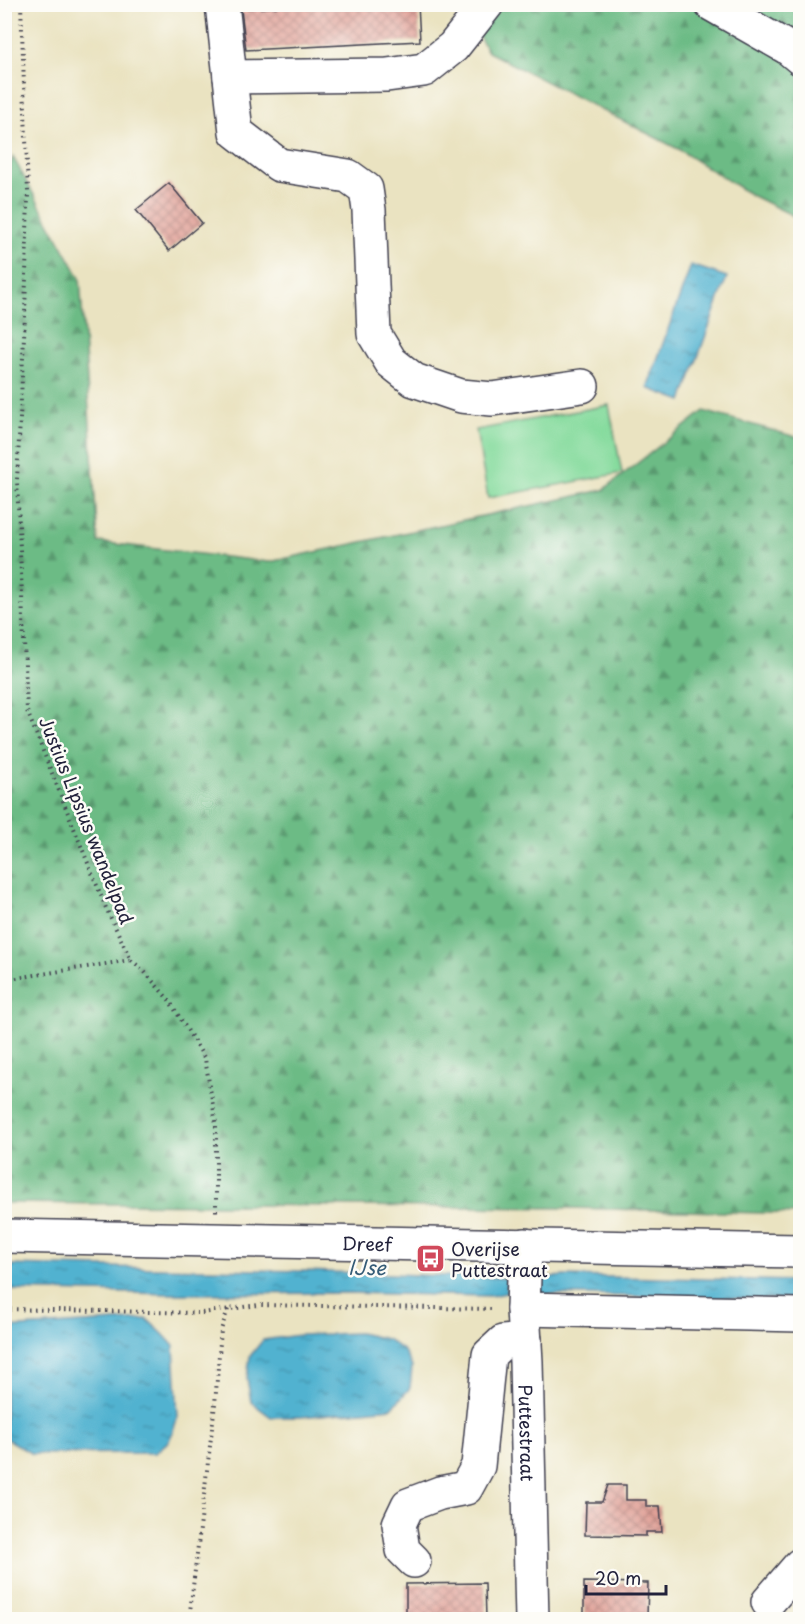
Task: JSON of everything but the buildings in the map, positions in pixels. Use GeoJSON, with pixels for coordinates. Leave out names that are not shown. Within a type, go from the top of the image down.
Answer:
{"type":"FeatureCollection","features":[{"type":"Feature","properties":{"kind":"main road"},"geometry":{"type":"LineString","coordinates":[[222,4],[236,132],[279,165],[348,176],[366,189],[369,210],[374,334],[391,362],[414,380],[461,396],[492,399],[582,386]]}},
{"type":"Feature","properties":{"kind":"main road"},"geometry":{"type":"LineString","coordinates":[[230,77],[387,75],[424,70],[453,47],[487,4]]}},
{"type":"Feature","properties":{"kind":"main road"},"geometry":{"type":"LineString","coordinates":[[711,4],[789,48],[801,58]]}},
{"type":"Feature","properties":{"kind":"main road","name":"Dreef"},"geometry":{"type":"LineString","coordinates":[[4,1236],[216,1240],[524,1293],[801,1315]]}},
{"type":"Feature","properties":{"kind":"main road","name":"Dreef"},"geometry":{"type":"LineString","coordinates":[[524,1293],[801,1251]]}},
{"type":"Feature","properties":{"kind":"main road"},"geometry":{"type":"LineString","coordinates":[[414,1561],[403,1550],[399,1524],[408,1505],[440,1493],[466,1488],[478,1466],[489,1355],[503,1342],[524,1293]]}},
{"type":"Feature","properties":{"kind":"main road","name":"Puttestraat"},"geometry":{"type":"LineString","coordinates":[[524,1293],[532,1620]]}},
{"type":"Feature","properties":{"kind":"main road"},"geometry":{"type":"LineString","coordinates":[[768,1602],[801,1565]]}},
{"type":"Feature","properties":{"kind":"path","name":"Justius Lipsius wandelpad"},"geometry":{"type":"LineString","coordinates":[[21,4],[28,192],[17,480],[27,711],[106,908],[131,960]]}},
{"type":"Feature","properties":{"kind":"path"},"geometry":{"type":"LineString","coordinates":[[4,980],[131,960],[143,970],[169,1000],[205,1059],[216,1123],[216,1240]]}},
{"type":"Feature","properties":{"kind":"path"},"geometry":{"type":"LineString","coordinates":[[4,1310],[202,1313],[258,1305],[524,1293]]}},
{"type":"Feature","properties":{"kind":"path"},"geometry":{"type":"LineString","coordinates":[[189,1620],[221,1330],[229,1308]]}},
{"type":"Feature","properties":{"kind":"green space"},"geometry":{"type":"Polygon","coordinates":[[[4,5],[12,5],[12,56],[5,72],[4,5]]]}},
{"type":"Feature","properties":{"kind":"green space"},"geometry":{"type":"Polygon","coordinates":[[[461,5],[800,5],[800,219],[751,195],[678,149],[488,52],[461,5]]]}},
{"type":"Feature","properties":{"kind":"green space"},"geometry":{"type":"Polygon","coordinates":[[[13,157],[80,278],[98,542],[269,562],[603,490],[704,411],[800,438],[800,1214],[569,1208],[5,1203],[4,183],[13,157]]]}},
{"type":"Feature","properties":{"kind":"green space"},"geometry":{"type":"Polygon","coordinates":[[[609,405],[622,473],[488,498],[476,430],[609,405]]]}},
{"type":"Feature","properties":{"kind":"water"},"geometry":{"type":"Polygon","coordinates":[[[691,265],[727,277],[682,401],[647,388],[691,265]]]}},
{"type":"Feature","properties":{"kind":"water"},"geometry":{"type":"Polygon","coordinates":[[[5,1265],[506,1278],[507,1293],[491,1296],[346,1293],[172,1294],[5,1290],[5,1265]]]}},
{"type":"Feature","properties":{"kind":"water"},"geometry":{"type":"Polygon","coordinates":[[[565,1276],[800,1281],[800,1300],[540,1294],[540,1278],[565,1276]]]}},
{"type":"Feature","properties":{"kind":"water"},"geometry":{"type":"Polygon","coordinates":[[[147,1319],[174,1346],[178,1417],[169,1441],[155,1453],[32,1454],[5,1438],[5,1328],[147,1319]]]}},
{"type":"Feature","properties":{"kind":"water"},"geometry":{"type":"Polygon","coordinates":[[[359,1333],[387,1339],[404,1351],[412,1367],[410,1388],[392,1408],[301,1417],[271,1417],[251,1402],[247,1378],[250,1356],[263,1340],[299,1335],[359,1333]]]}},
{"type":"Feature","properties":{"kind":"place","name":"Overijse Puttestraat"},"geometry":{"type":"Point","coordinates":[430,1258]}},
{"type":"Feature","properties":{"kind":"water label","name":"IJse"},"geometry":{"type":"Point","coordinates":[367,1267]}}]}
